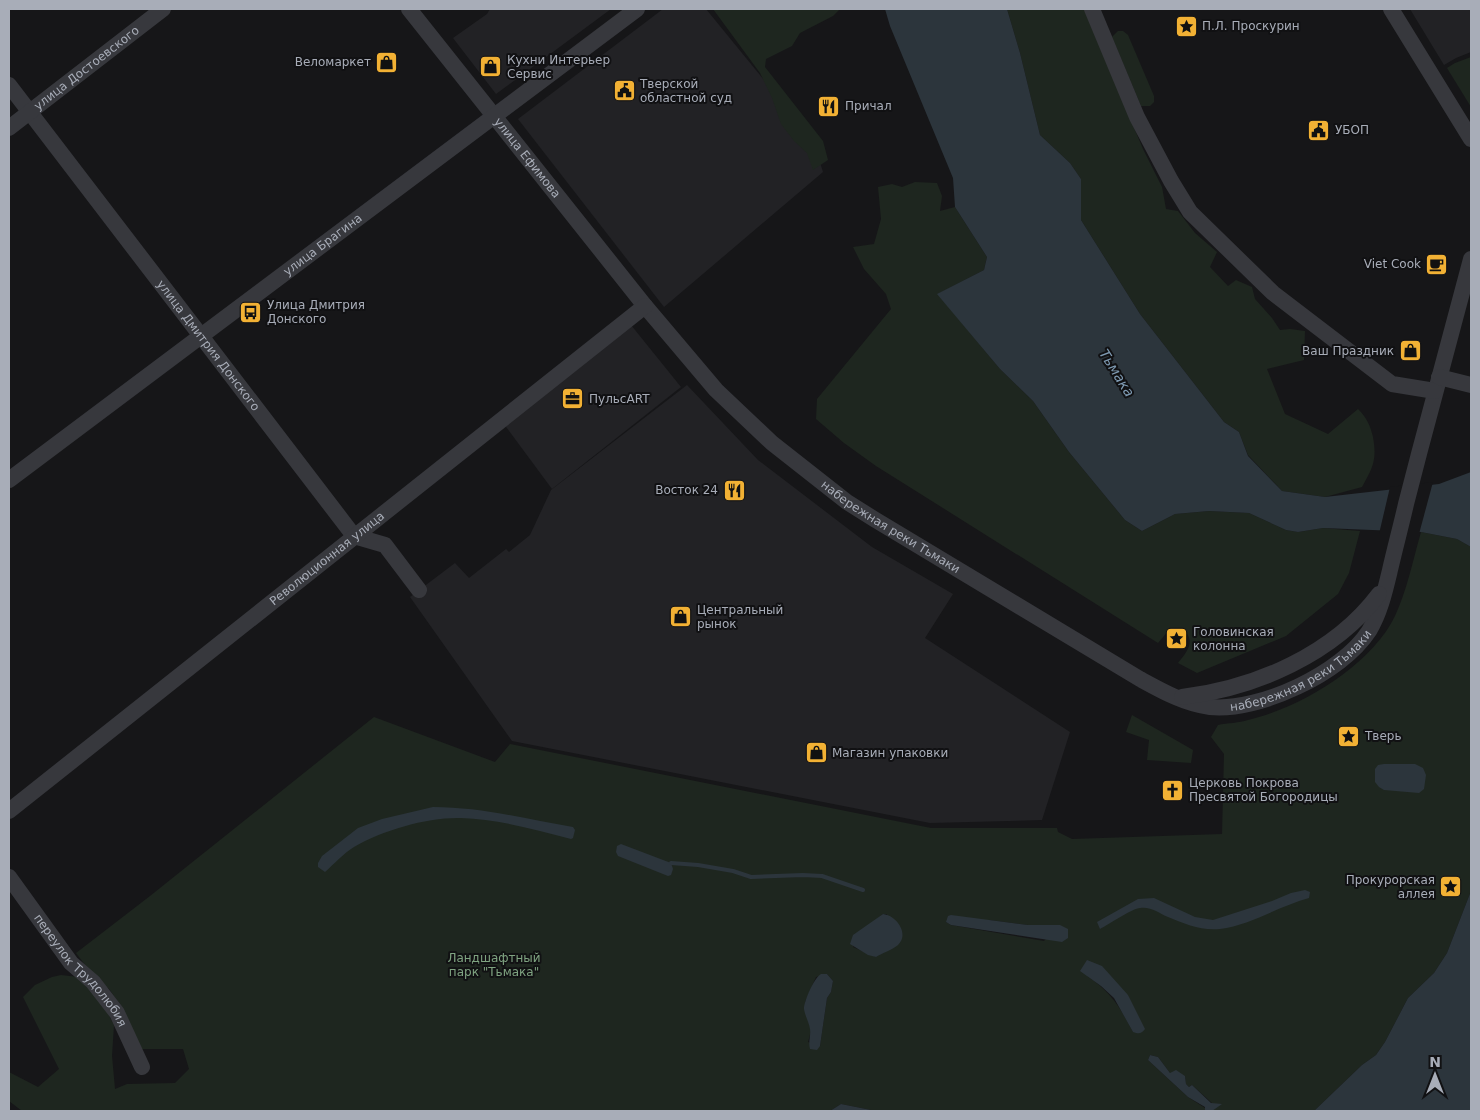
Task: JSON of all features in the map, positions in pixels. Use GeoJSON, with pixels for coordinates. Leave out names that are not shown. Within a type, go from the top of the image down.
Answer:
{"type":"FeatureCollection","features":[{"type":"Feature","properties":{"kind":"street","name":"улица Достоевского"},"geometry":{"type":"LineString","coordinates":[[9,128],[163,9]]}},
{"type":"Feature","properties":{"kind":"street","name":"улица Ефимова"},"geometry":{"type":"LineString","coordinates":[[409,9],[645,306]]}},
{"type":"Feature","properties":{"kind":"street","name":"улица Брагина"},"geometry":{"type":"LineString","coordinates":[[9,480],[637,9]]}},
{"type":"Feature","properties":{"kind":"street"},"geometry":{"type":"LineString","coordinates":[[1092,9],[1137,116],[1171,181],[1190,212],[1274,293],[1392,384],[1471,385]]}},
{"type":"Feature","properties":{"kind":"street"},"geometry":{"type":"LineString","coordinates":[[1392,9],[1471,139]]}},
{"type":"Feature","properties":{"kind":"street","name":"улица Дмитрия Донского"},"geometry":{"type":"LineString","coordinates":[[9,85],[354,536]]}},
{"type":"Feature","properties":{"kind":"street","name":"набережная реки Тьмаки"},"geometry":{"type":"LineString","coordinates":[[645,306],[716,390],[756,430],[847,502],[1140,679],[1178,698],[1210,707],[1236,706],[1269,698],[1316,677],[1343,659],[1363,639],[1374,621],[1387,581],[1471,258]]}},
{"type":"Feature","properties":{"kind":"street","name":"Революционная улица"},"geometry":{"type":"LineString","coordinates":[[9,811],[645,306]]}},
{"type":"Feature","properties":{"kind":"street"},"geometry":{"type":"LineString","coordinates":[[354,536],[385,545],[418,590]]}},
{"type":"Feature","properties":{"kind":"street","name":"набережная реки Тьмаки"},"geometry":{"type":"LineString","coordinates":[[1178,698],[1210,693],[1244,683],[1307,656],[1324,646],[1353,623],[1378,596],[1387,581]]}},
{"type":"Feature","properties":{"kind":"street","name":"переулок Трудолюбия"},"geometry":{"type":"LineString","coordinates":[[9,878],[71,963],[93,982],[117,1013],[142,1068]]}},
{"type":"Feature","properties":{"kind":"shaded area"},"geometry":{"type":"Polygon","coordinates":[[[490,9],[611,9],[496,94],[453,38],[487,14],[490,9]]]}},
{"type":"Feature","properties":{"kind":"shaded area"},"geometry":{"type":"Polygon","coordinates":[[[663,9],[706,9],[813,140],[823,172],[664,307],[518,119],[663,9]]]}},
{"type":"Feature","properties":{"kind":"shaded area"},"geometry":{"type":"Polygon","coordinates":[[[1410,9],[1471,9],[1471,52],[1444,65],[1410,9]]]}},
{"type":"Feature","properties":{"kind":"shaded area"},"geometry":{"type":"Polygon","coordinates":[[[631,325],[681,387],[552,489],[504,424],[631,325]]]}},
{"type":"Feature","properties":{"kind":"shaded area","name":"Центральный рынок"},"geometry":{"type":"Polygon","coordinates":[[[687,385],[758,460],[872,547],[953,594],[925,638],[1070,732],[1042,820],[930,823],[512,741],[410,597],[455,563],[469,578],[506,549],[509,552],[530,535],[551,490],[687,385]]]}},
{"type":"Feature","properties":{"kind":"green space"},"geometry":{"type":"Polygon","coordinates":[[[713,9],[840,9],[833,16],[800,33],[792,46],[766,59],[765,67],[823,141],[828,160],[813,170],[807,153],[794,141],[781,124],[772,98],[760,73],[713,9]]]}},
{"type":"Feature","properties":{"kind":"green space"},"geometry":{"type":"Polygon","coordinates":[[[1007,9],[1084,9],[1143,149],[1162,187],[1166,209],[1178,211],[1195,233],[1217,252],[1210,267],[1228,286],[1236,280],[1252,287],[1255,299],[1280,330],[1305,331],[1304,360],[1267,369],[1285,414],[1328,434],[1358,409],[1366,419],[1373,437],[1375,452],[1371,468],[1362,487],[1325,497],[1282,491],[1248,455],[1239,432],[1224,422],[1140,314],[1081,220],[1081,179],[1070,163],[1040,135],[1007,9]]]}},
{"type":"Feature","properties":{"kind":"green space"},"geometry":{"type":"Polygon","coordinates":[[[1118,31],[1123,31],[1128,35],[1154,96],[1154,102],[1150,106],[1141,106],[1112,37],[1118,31]]]}},
{"type":"Feature","properties":{"kind":"green space"},"geometry":{"type":"Polygon","coordinates":[[[1471,57],[1471,107],[1447,68],[1471,57]]]}},
{"type":"Feature","properties":{"kind":"green space"},"geometry":{"type":"Polygon","coordinates":[[[915,182],[937,183],[942,196],[940,211],[955,207],[987,257],[984,270],[938,294],[1000,369],[1033,401],[1069,452],[1125,520],[1142,531],[1175,514],[1209,511],[1249,513],[1286,530],[1298,532],[1323,528],[1360,531],[1349,573],[1338,594],[1286,636],[1197,673],[1178,663],[1189,646],[1189,637],[1185,632],[1177,629],[1169,630],[1158,643],[876,466],[844,443],[816,419],[817,399],[891,309],[886,294],[864,269],[853,247],[874,244],[881,219],[878,187],[892,184],[902,187],[915,182]]]}},
{"type":"Feature","properties":{"kind":"green space","name":"Ландшафтный парк \"Тьмака\""},"geometry":{"type":"Polygon","coordinates":[[[1421,532],[1457,539],[1471,547],[1471,891],[1447,953],[1434,973],[1408,998],[1376,1055],[1362,1065],[1314,1111],[1212,1111],[1212,1103],[1192,1085],[1189,1087],[1186,1084],[1185,1076],[1170,1073],[1158,1057],[1150,1055],[1148,1060],[1188,1097],[1205,1108],[1205,1111],[876,1111],[841,1104],[830,1111],[22,1111],[9,1101],[9,1072],[38,1087],[59,1069],[23,997],[35,985],[61,975],[78,977],[102,1002],[114,1025],[112,1056],[115,1089],[127,1084],[175,1083],[189,1069],[183,1049],[142,1049],[122,1007],[109,989],[91,973],[76,953],[374,717],[495,762],[510,744],[931,828],[1057,828],[1058,832],[1072,839],[1222,834],[1224,754],[1211,737],[1218,725],[1245,721],[1290,706],[1332,682],[1352,668],[1369,652],[1384,634],[1395,616],[1421,532]],[[883,914],[869,925],[853,947],[876,957],[887,914],[883,914]],[[989,920],[946,922],[951,925],[1044,941],[1060,925],[1028,925],[989,920]],[[827,974],[816,977],[805,1002],[811,1031],[808,1042],[820,1046],[827,998],[831,992],[833,981],[827,974]],[[1087,976],[1114,1001],[1133,1032],[1128,995],[1087,976]]]}},
{"type":"Feature","properties":{"kind":"green space"},"geometry":{"type":"Polygon","coordinates":[[[1132,715],[1193,750],[1191,763],[1147,760],[1149,740],[1126,732],[1132,715]]]}},
{"type":"Feature","properties":{"kind":"water","name":"Тьмака"},"geometry":{"type":"Polygon","coordinates":[[[885,9],[1007,9],[1040,135],[1070,163],[1081,179],[1081,220],[1140,314],[1224,422],[1239,432],[1248,456],[1282,491],[1325,497],[1439,484],[1471,472],[1471,547],[1457,539],[1421,532],[1323,528],[1298,532],[1286,530],[1249,513],[1209,511],[1175,514],[1142,531],[1125,520],[1069,452],[1033,401],[1000,369],[937,294],[984,270],[987,257],[955,207],[953,178],[890,26],[885,9]]]}},
{"type":"Feature","properties":{"kind":"water"},"geometry":{"type":"Polygon","coordinates":[[[1415,764],[1423,768],[1426,775],[1424,789],[1419,793],[1384,790],[1379,787],[1375,782],[1375,769],[1378,765],[1415,764]]]}},
{"type":"Feature","properties":{"kind":"water"},"geometry":{"type":"Polygon","coordinates":[[[433,807],[469,809],[503,814],[573,827],[575,830],[571,839],[489,820],[448,818],[420,822],[378,835],[354,847],[325,872],[318,867],[322,856],[358,828],[382,819],[433,807]]]}},
{"type":"Feature","properties":{"kind":"water"},"geometry":{"type":"Polygon","coordinates":[[[621,844],[671,863],[673,869],[671,875],[668,876],[618,856],[616,852],[617,846],[621,844]]]}},
{"type":"Feature","properties":{"kind":"water"},"geometry":{"type":"Polygon","coordinates":[[[1305,890],[1310,892],[1309,898],[1243,924],[1220,929],[1206,929],[1193,926],[1144,908],[1132,911],[1100,929],[1097,922],[1138,899],[1154,898],[1195,917],[1213,920],[1305,890]]]}},
{"type":"Feature","properties":{"kind":"water"},"geometry":{"type":"Polygon","coordinates":[[[1471,891],[1471,1111],[1314,1111],[1362,1065],[1376,1055],[1408,998],[1434,973],[1447,953],[1471,891]]]}},
{"type":"Feature","properties":{"kind":"water"},"geometry":{"type":"Polygon","coordinates":[[[883,914],[893,918],[900,926],[903,936],[898,945],[876,957],[868,955],[850,944],[853,935],[883,914]]]}},
{"type":"Feature","properties":{"kind":"water"},"geometry":{"type":"Polygon","coordinates":[[[948,916],[1028,925],[1060,925],[1068,929],[1068,938],[1062,942],[951,925],[946,922],[948,916]]]}},
{"type":"Feature","properties":{"kind":"water"},"geometry":{"type":"Polygon","coordinates":[[[1087,960],[1102,966],[1128,995],[1145,1029],[1142,1032],[1133,1032],[1114,998],[1080,971],[1087,960]]]}},
{"type":"Feature","properties":{"kind":"water"},"geometry":{"type":"Polygon","coordinates":[[[821,974],[827,974],[833,981],[831,992],[827,998],[820,1046],[817,1050],[810,1049],[810,1029],[804,1009],[810,990],[815,980],[821,974]]]}},
{"type":"Feature","properties":{"kind":"water"},"geometry":{"type":"Polygon","coordinates":[[[1150,1055],[1158,1057],[1170,1073],[1176,1070],[1185,1076],[1186,1084],[1189,1087],[1192,1085],[1211,1103],[1222,1104],[1212,1111],[1205,1111],[1205,1107],[1188,1097],[1148,1060],[1150,1055]]]}},
{"type":"Feature","properties":{"kind":"water"},"geometry":{"type":"Polygon","coordinates":[[[841,1104],[876,1111],[830,1111],[841,1104]]]}},
{"type":"Feature","properties":{"kind":"pier"},"geometry":{"type":"Polygon","coordinates":[[[1433,482],[1419,534],[1379,534],[1390,487],[1433,482]]]}},
{"type":"Feature","properties":{"kind":"waterway"},"geometry":{"type":"LineString","coordinates":[[671,863],[733,871],[751,877],[822,876],[863,890]]}},
{"type":"Feature","properties":{"kind":"place","name":"П.Л. Проскурин"},"geometry":{"type":"Point","coordinates":[1186,26]}},
{"type":"Feature","properties":{"kind":"place","name":"Веломаркет"},"geometry":{"type":"Point","coordinates":[387,62]}},
{"type":"Feature","properties":{"kind":"place","name":"Кухни Интерьер Сервис"},"geometry":{"type":"Point","coordinates":[491,67]}},
{"type":"Feature","properties":{"kind":"place","name":"Тверской областной суд"},"geometry":{"type":"Point","coordinates":[624,91]}},
{"type":"Feature","properties":{"kind":"place","name":"Причал"},"geometry":{"type":"Point","coordinates":[829,106]}},
{"type":"Feature","properties":{"kind":"place","name":"УБОП"},"geometry":{"type":"Point","coordinates":[1319,130]}},
{"type":"Feature","properties":{"kind":"place","name":"Viet Cook"},"geometry":{"type":"Point","coordinates":[1437,264]}},
{"type":"Feature","properties":{"kind":"place","name":"Улица Дмитрия Донского"},"geometry":{"type":"Point","coordinates":[251,312]}},
{"type":"Feature","properties":{"kind":"place","name":"Ваш Праздник"},"geometry":{"type":"Point","coordinates":[1410,351]}},
{"type":"Feature","properties":{"kind":"place","name":"ПульсART"},"geometry":{"type":"Point","coordinates":[573,399]}},
{"type":"Feature","properties":{"kind":"place","name":"Восток 24"},"geometry":{"type":"Point","coordinates":[734,490]}},
{"type":"Feature","properties":{"kind":"place","name":"Центральный рынок"},"geometry":{"type":"Point","coordinates":[681,617]}},
{"type":"Feature","properties":{"kind":"place","name":"Головинская колонна"},"geometry":{"type":"Point","coordinates":[1177,639]}},
{"type":"Feature","properties":{"kind":"place","name":"Тверь"},"geometry":{"type":"Point","coordinates":[1349,736]}},
{"type":"Feature","properties":{"kind":"place","name":"Магазин упаковки"},"geometry":{"type":"Point","coordinates":[816,753]}},
{"type":"Feature","properties":{"kind":"place","name":"Церковь Покрова Пресвятой Богородицы"},"geometry":{"type":"Point","coordinates":[1173,790]}},
{"type":"Feature","properties":{"kind":"place","name":"Прокурорская аллея"},"geometry":{"type":"Point","coordinates":[1451,887]}}]}
